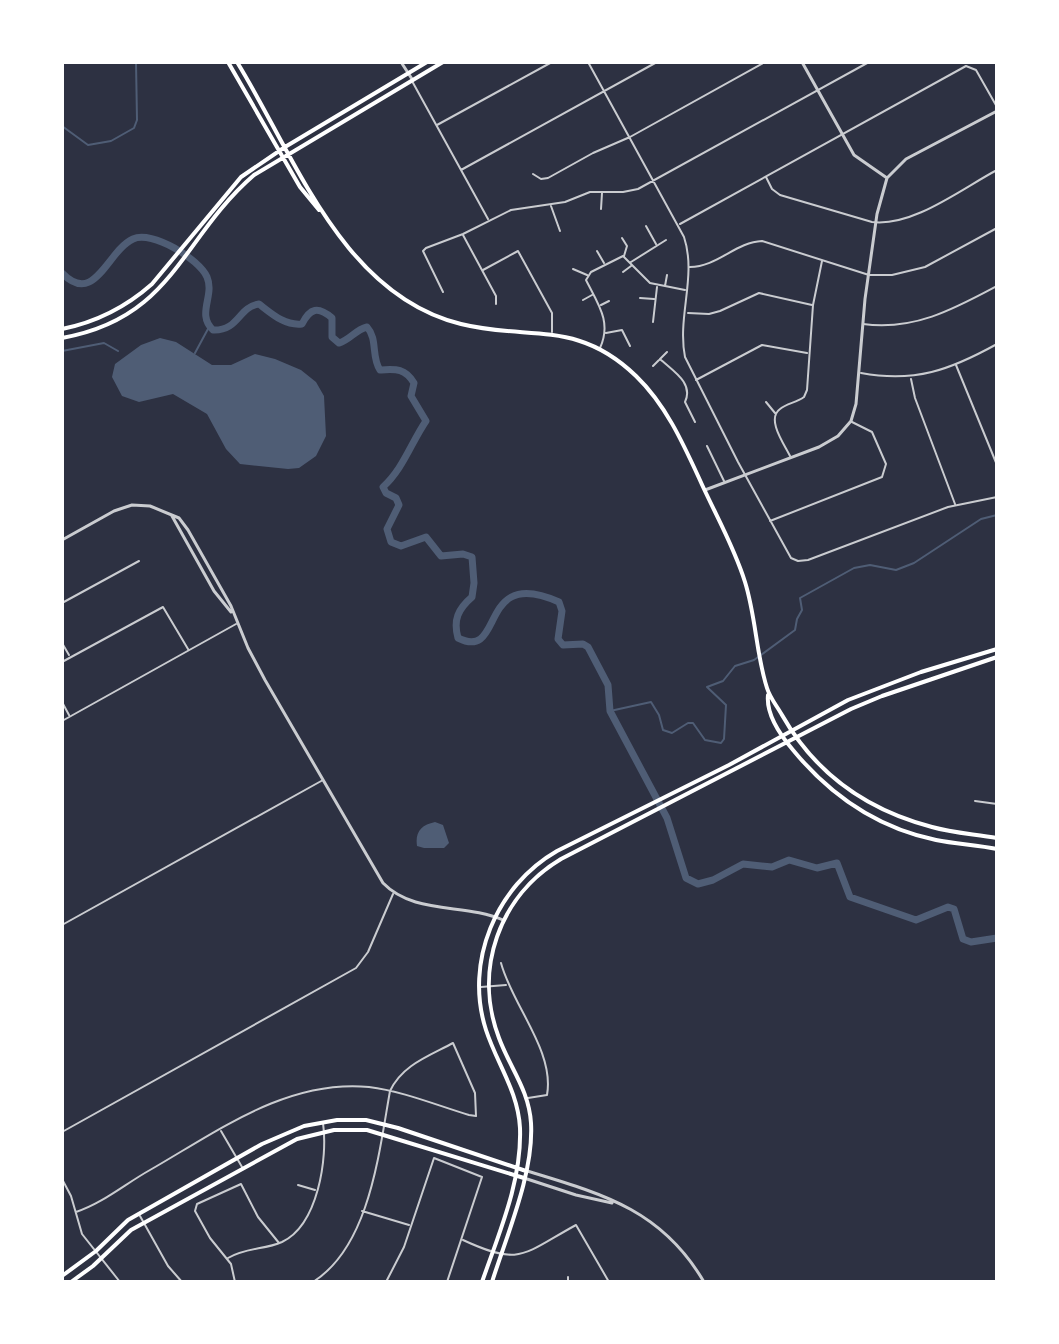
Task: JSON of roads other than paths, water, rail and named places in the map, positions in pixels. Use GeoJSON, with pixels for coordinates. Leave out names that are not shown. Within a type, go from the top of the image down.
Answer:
{"type":"FeatureCollection","features":[{"type":"Feature","properties":{"kind":"main road"},"geometry":{"type":"LineString","coordinates":[[228,62],[300,187],[373,276],[407,302],[460,324],[493,330],[552,333],[578,339],[600,349],[635,375],[660,403],[744,579],[769,693],[796,739],[830,776],[879,808],[935,828],[997,838]]}},
{"type":"Feature","properties":{"kind":"main road"},"geometry":{"type":"LineString","coordinates":[[237,62],[329,221]]}},
{"type":"Feature","properties":{"kind":"main road"},"geometry":{"type":"LineString","coordinates":[[62,329],[91,321],[125,306],[152,284],[231,187],[285,147],[427,62]]}},
{"type":"Feature","properties":{"kind":"main road"},"geometry":{"type":"LineString","coordinates":[[62,338],[94,330],[131,313],[160,289],[243,185],[289,153],[443,62]]}},
{"type":"Feature","properties":{"kind":"main road"},"geometry":{"type":"LineString","coordinates":[[482,1282],[518,1168],[518,1112],[513,1089],[485,1028],[480,987],[484,949],[494,916],[522,877],[557,851],[709,775],[848,700],[995,649],[997,659],[867,702],[561,859],[529,883],[503,920],[491,955],[489,987],[494,1027],[527,1098],[531,1140],[526,1171],[492,1282]]}},
{"type":"Feature","properties":{"kind":"main road"},"geometry":{"type":"LineString","coordinates":[[899,680],[901,689]]}},
{"type":"Feature","properties":{"kind":"main road"},"geometry":{"type":"LineString","coordinates":[[769,693],[767,707],[787,743],[824,784],[858,809],[904,831],[997,849]]}},
{"type":"Feature","properties":{"kind":"main road"},"geometry":{"type":"LineString","coordinates":[[970,845],[971,834]]}},
{"type":"Feature","properties":{"kind":"main road"},"geometry":{"type":"LineString","coordinates":[[557,851],[561,859]]}},
{"type":"Feature","properties":{"kind":"main road"},"geometry":{"type":"LineString","coordinates":[[522,877],[529,883]]}},
{"type":"Feature","properties":{"kind":"main road"},"geometry":{"type":"LineString","coordinates":[[63,1279],[118,1227],[139,1214],[289,1131],[323,1122],[350,1119],[384,1124],[526,1171]]}},
{"type":"Feature","properties":{"kind":"main road"},"geometry":{"type":"LineString","coordinates":[[71,1282],[144,1223],[297,1139],[325,1132],[350,1129],[382,1134],[524,1178]]}},
{"type":"Feature","properties":{"kind":"street"},"geometry":{"type":"LineString","coordinates":[[401,62],[488,220]]}},
{"type":"Feature","properties":{"kind":"street"},"geometry":{"type":"LineString","coordinates":[[436,125],[552,62]]}},
{"type":"Feature","properties":{"kind":"street"},"geometry":{"type":"LineString","coordinates":[[588,62],[679,225],[688,249],[690,267],[683,348],[699,386],[785,551],[793,559],[808,560],[956,505],[997,497]]}},
{"type":"Feature","properties":{"kind":"street"},"geometry":{"type":"LineString","coordinates":[[461,170],[657,62]]}},
{"type":"Feature","properties":{"kind":"street"},"geometry":{"type":"LineString","coordinates":[[533,174],[541,179],[548,178],[630,137],[765,62]]}},
{"type":"Feature","properties":{"kind":"street"},"geometry":{"type":"LineString","coordinates":[[802,62],[858,159],[887,178]]}},
{"type":"Feature","properties":{"kind":"street"},"geometry":{"type":"LineString","coordinates":[[443,292],[423,251],[523,207],[551,205],[581,194],[629,191],[653,181],[869,62]]}},
{"type":"Feature","properties":{"kind":"street"},"geometry":{"type":"LineString","coordinates":[[679,225],[969,66],[974,68],[997,109],[906,159],[887,178],[876,223],[862,324],[856,404],[851,421],[830,441],[704,490]]}},
{"type":"Feature","properties":{"kind":"street"},"geometry":{"type":"LineString","coordinates":[[766,177],[772,189],[780,195],[876,223],[896,223],[997,170]]}},
{"type":"Feature","properties":{"kind":"street"},"geometry":{"type":"LineString","coordinates":[[601,209],[603,192]]}},
{"type":"Feature","properties":{"kind":"street"},"geometry":{"type":"LineString","coordinates":[[551,205],[560,231]]}},
{"type":"Feature","properties":{"kind":"street"},"geometry":{"type":"LineString","coordinates":[[646,226],[657,245]]}},
{"type":"Feature","properties":{"kind":"street"},"geometry":{"type":"LineString","coordinates":[[690,267],[703,267],[755,241],[869,275],[903,274],[925,267],[997,228]]}},
{"type":"Feature","properties":{"kind":"street"},"geometry":{"type":"LineString","coordinates":[[463,234],[496,296],[496,304]]}},
{"type":"Feature","properties":{"kind":"street"},"geometry":{"type":"LineString","coordinates":[[622,238],[627,246],[624,257]]}},
{"type":"Feature","properties":{"kind":"street"},"geometry":{"type":"LineString","coordinates":[[623,272],[666,240]]}},
{"type":"Feature","properties":{"kind":"street"},"geometry":{"type":"LineString","coordinates":[[483,270],[518,251],[552,313],[552,333]]}},
{"type":"Feature","properties":{"kind":"street"},"geometry":{"type":"LineString","coordinates":[[597,251],[604,264]]}},
{"type":"Feature","properties":{"kind":"street"},"geometry":{"type":"LineString","coordinates":[[588,276],[604,264],[624,257],[643,278],[657,286],[686,290]]}},
{"type":"Feature","properties":{"kind":"street"},"geometry":{"type":"LineString","coordinates":[[791,457],[775,423],[776,413],[804,397],[807,390],[813,305],[823,259]]}},
{"type":"Feature","properties":{"kind":"street"},"geometry":{"type":"LineString","coordinates":[[573,269],[588,276]]}},
{"type":"Feature","properties":{"kind":"street"},"geometry":{"type":"LineString","coordinates":[[665,287],[667,275]]}},
{"type":"Feature","properties":{"kind":"street"},"geometry":{"type":"LineString","coordinates":[[588,276],[588,284],[600,306],[605,326],[600,349]]}},
{"type":"Feature","properties":{"kind":"street"},"geometry":{"type":"LineString","coordinates":[[588,284],[594,281]]}},
{"type":"Feature","properties":{"kind":"street"},"geometry":{"type":"LineString","coordinates":[[653,322],[657,286]]}},
{"type":"Feature","properties":{"kind":"street"},"geometry":{"type":"LineString","coordinates":[[862,324],[889,326],[933,318],[997,286]]}},
{"type":"Feature","properties":{"kind":"street"},"geometry":{"type":"LineString","coordinates":[[686,313],[720,311],[759,293],[813,305]]}},
{"type":"Feature","properties":{"kind":"street"},"geometry":{"type":"LineString","coordinates":[[583,300],[593,294]]}},
{"type":"Feature","properties":{"kind":"street"},"geometry":{"type":"LineString","coordinates":[[640,298],[655,300]]}},
{"type":"Feature","properties":{"kind":"street"},"geometry":{"type":"LineString","coordinates":[[600,306],[609,301]]}},
{"type":"Feature","properties":{"kind":"street"},"geometry":{"type":"LineString","coordinates":[[598,324],[605,326]]}},
{"type":"Feature","properties":{"kind":"street"},"geometry":{"type":"LineString","coordinates":[[605,333],[622,330],[630,346]]}},
{"type":"Feature","properties":{"kind":"street"},"geometry":{"type":"LineString","coordinates":[[859,372],[911,378],[956,364],[997,344]]}},
{"type":"Feature","properties":{"kind":"street"},"geometry":{"type":"LineString","coordinates":[[696,380],[762,345],[808,354]]}},
{"type":"Feature","properties":{"kind":"street"},"geometry":{"type":"LineString","coordinates":[[653,366],[667,352]]}},
{"type":"Feature","properties":{"kind":"street"},"geometry":{"type":"LineString","coordinates":[[660,359],[687,383],[699,386]]}},
{"type":"Feature","properties":{"kind":"street"},"geometry":{"type":"LineString","coordinates":[[956,364],[997,465]]}},
{"type":"Feature","properties":{"kind":"street"},"geometry":{"type":"LineString","coordinates":[[694,376],[687,383],[685,402],[695,422]]}},
{"type":"Feature","properties":{"kind":"street"},"geometry":{"type":"LineString","coordinates":[[911,378],[915,398],[956,505]]}},
{"type":"Feature","properties":{"kind":"street"},"geometry":{"type":"LineString","coordinates":[[766,402],[776,413]]}},
{"type":"Feature","properties":{"kind":"street"},"geometry":{"type":"LineString","coordinates":[[770,521],[882,477],[886,464],[872,432],[851,421]]}},
{"type":"Feature","properties":{"kind":"street"},"geometry":{"type":"LineString","coordinates":[[707,446],[724,482]]}},
{"type":"Feature","properties":{"kind":"street"},"geometry":{"type":"LineString","coordinates":[[62,540],[114,511],[132,505],[150,506],[172,516],[217,596],[231,612],[253,657],[377,875],[393,893],[419,903],[503,920]]}},
{"type":"Feature","properties":{"kind":"street"},"geometry":{"type":"LineString","coordinates":[[62,603],[139,561]]}},
{"type":"Feature","properties":{"kind":"street"},"geometry":{"type":"LineString","coordinates":[[62,662],[163,607],[189,650]]}},
{"type":"Feature","properties":{"kind":"street"},"geometry":{"type":"LineString","coordinates":[[62,721],[237,623]]}},
{"type":"Feature","properties":{"kind":"street"},"geometry":{"type":"LineString","coordinates":[[62,643],[70,656]]}},
{"type":"Feature","properties":{"kind":"street"},"geometry":{"type":"LineString","coordinates":[[62,702],[70,716]]}},
{"type":"Feature","properties":{"kind":"street"},"geometry":{"type":"LineString","coordinates":[[62,925],[323,780]]}},
{"type":"Feature","properties":{"kind":"street"},"geometry":{"type":"LineString","coordinates":[[975,801],[997,804]]}},
{"type":"Feature","properties":{"kind":"street"},"geometry":{"type":"LineString","coordinates":[[62,1132],[356,968],[368,952],[393,893]]}},
{"type":"Feature","properties":{"kind":"street"},"geometry":{"type":"LineString","coordinates":[[501,963],[507,984],[541,1052],[545,1067],[547,1095],[527,1098]]}},
{"type":"Feature","properties":{"kind":"street"},"geometry":{"type":"LineString","coordinates":[[480,987],[507,984]]}},
{"type":"Feature","properties":{"kind":"street"},"geometry":{"type":"LineString","coordinates":[[76,1212],[92,1207],[262,1106],[297,1093],[353,1086],[390,1091],[476,1116],[475,1093],[453,1043],[398,1076],[390,1091],[372,1180],[357,1231],[345,1252],[313,1282]]}},
{"type":"Feature","properties":{"kind":"street"},"geometry":{"type":"LineString","coordinates":[[227,1258],[246,1248],[279,1243],[304,1223],[324,1165],[323,1122]]}},
{"type":"Feature","properties":{"kind":"street"},"geometry":{"type":"LineString","coordinates":[[220,1130],[242,1168]]}},
{"type":"Feature","properties":{"kind":"street"},"geometry":{"type":"LineString","coordinates":[[386,1282],[404,1247],[434,1158],[482,1177],[447,1282]]}},
{"type":"Feature","properties":{"kind":"street"},"geometry":{"type":"LineString","coordinates":[[526,1171],[600,1193],[616,1204]]}},
{"type":"Feature","properties":{"kind":"street"},"geometry":{"type":"LineString","coordinates":[[524,1178],[616,1204],[644,1216],[681,1246],[704,1282]]}},
{"type":"Feature","properties":{"kind":"street"},"geometry":{"type":"LineString","coordinates":[[62,1179],[82,1234],[120,1282]]}},
{"type":"Feature","properties":{"kind":"street"},"geometry":{"type":"LineString","coordinates":[[235,1282],[227,1258],[210,1238],[194,1207],[239,1183],[258,1217],[279,1243]]}},
{"type":"Feature","properties":{"kind":"street"},"geometry":{"type":"LineString","coordinates":[[298,1185],[316,1190]]}},
{"type":"Feature","properties":{"kind":"street"},"geometry":{"type":"LineString","coordinates":[[362,1211],[410,1225]]}},
{"type":"Feature","properties":{"kind":"street"},"geometry":{"type":"LineString","coordinates":[[139,1214],[168,1266],[182,1282]]}},
{"type":"Feature","properties":{"kind":"street"},"geometry":{"type":"LineString","coordinates":[[461,1239],[492,1253],[518,1255],[576,1225],[609,1282]]}},
{"type":"Feature","properties":{"kind":"street"},"geometry":{"type":"LineString","coordinates":[[568,1277],[568,1282]]}},
{"type":"Feature","properties":{"kind":"water"},"geometry":{"type":"Polygon","coordinates":[[[160,338],[176,342],[212,365],[231,365],[255,354],[301,370],[316,382],[324,396],[326,436],[316,456],[299,468],[240,464],[226,449],[207,414],[173,394],[139,402],[122,396],[112,377],[115,364],[141,345],[160,338]]]}},
{"type":"Feature","properties":{"kind":"water"},"geometry":{"type":"Polygon","coordinates":[[[435,822],[443,825],[449,843],[444,848],[417,846],[420,830],[435,822]]]}},
{"type":"Feature","properties":{"kind":"waterway"},"geometry":{"type":"LineString","coordinates":[[62,126],[88,145],[111,141],[134,128],[137,120],[136,62]]}},
{"type":"Feature","properties":{"kind":"waterway"},"geometry":{"type":"LineString","coordinates":[[62,273],[73,282],[83,284],[92,280],[124,245],[141,237],[163,242],[195,262],[202,270],[209,284],[206,318],[213,330],[228,327],[247,309],[259,304],[279,318],[296,324],[302,324],[315,310],[323,312],[332,318],[332,337],[339,343],[367,327],[380,370],[400,370],[411,378],[414,383],[411,396],[426,421],[401,464],[383,487],[386,493],[396,498],[399,505],[387,529],[391,542],[401,546],[426,537],[441,556],[463,554],[472,557],[472,597],[458,615],[458,638],[473,642],[482,637],[503,603],[515,595],[533,594],[559,602],[562,611],[558,639],[563,645],[583,644],[588,647],[608,685],[610,711],[667,818],[686,878],[698,884],[713,880],[743,864],[772,867],[789,860],[817,868],[837,863],[850,897],[916,920],[948,907],[954,909],[963,939],[971,942],[997,938]]}},
{"type":"Feature","properties":{"kind":"waterway"},"geometry":{"type":"LineString","coordinates":[[195,353],[209,327]]}},
{"type":"Feature","properties":{"kind":"waterway"},"geometry":{"type":"LineString","coordinates":[[62,351],[104,343],[118,351]]}},
{"type":"Feature","properties":{"kind":"waterway"},"geometry":{"type":"LineString","coordinates":[[610,711],[651,702],[663,730],[672,733],[693,723],[705,740],[721,743],[724,739],[726,705],[707,687],[723,681],[735,666],[754,660],[795,630],[802,610],[800,598],[854,568],[870,565],[896,570],[914,563],[981,519],[997,515]]}}]}
